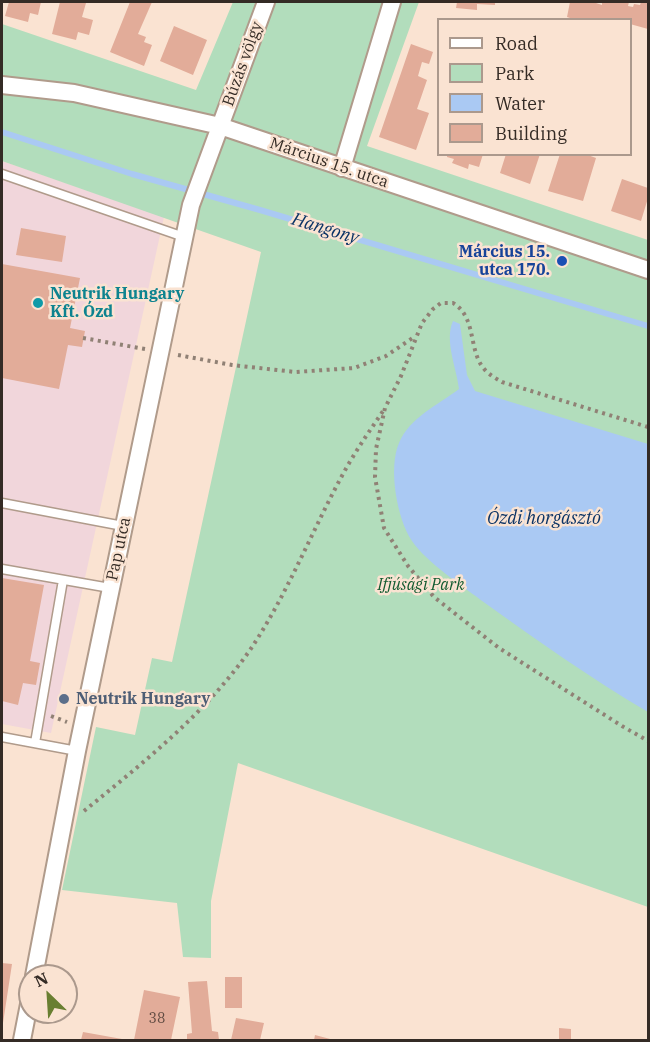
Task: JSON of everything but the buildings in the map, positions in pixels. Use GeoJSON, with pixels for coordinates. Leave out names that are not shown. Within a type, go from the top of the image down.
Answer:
{"type":"FeatureCollection","features":[{"type":"Feature","properties":{"kind":"street","name":"Búzás völgy"},"geometry":{"type":"LineString","coordinates":[[220,126],[266,2]]}},
{"type":"Feature","properties":{"kind":"street"},"geometry":{"type":"LineString","coordinates":[[342,168],[392,2]]}},
{"type":"Feature","properties":{"kind":"street","name":"Március 15. utca"},"geometry":{"type":"LineString","coordinates":[[2,85],[74,93],[220,126],[648,270]]}},
{"type":"Feature","properties":{"kind":"street","name":"Pap utca"},"geometry":{"type":"LineString","coordinates":[[36,964],[110,588],[191,205],[220,126]]}},
{"type":"Feature","properties":{"kind":"street"},"geometry":{"type":"LineString","coordinates":[[22,1041],[25,1024]]}},
{"type":"Feature","properties":{"kind":"lane"},"geometry":{"type":"LineString","coordinates":[[2,174],[184,237]]}},
{"type":"Feature","properties":{"kind":"lane"},"geometry":{"type":"LineString","coordinates":[[2,503],[123,526]]}},
{"type":"Feature","properties":{"kind":"lane"},"geometry":{"type":"LineString","coordinates":[[2,569],[110,588]]}},
{"type":"Feature","properties":{"kind":"lane"},"geometry":{"type":"LineString","coordinates":[[35,743],[63,580]]}},
{"type":"Feature","properties":{"kind":"lane"},"geometry":{"type":"LineString","coordinates":[[2,737],[77,751]]}},
{"type":"Feature","properties":{"kind":"path"},"geometry":{"type":"LineString","coordinates":[[62,828],[143,764],[209,699],[249,651],[277,605],[348,464],[385,408],[401,376],[415,337],[433,309],[441,303],[453,303],[465,314],[475,348],[485,370],[502,382],[648,427]]}},
{"type":"Feature","properties":{"kind":"path"},"geometry":{"type":"LineString","coordinates":[[178,355],[238,366],[295,372],[354,368],[386,356],[415,337]]}},
{"type":"Feature","properties":{"kind":"path"},"geometry":{"type":"LineString","coordinates":[[83,338],[150,350]]}},
{"type":"Feature","properties":{"kind":"path"},"geometry":{"type":"LineString","coordinates":[[385,408],[376,449],[375,477],[378,503],[384,528],[408,566],[434,597],[499,648],[648,741]]}},
{"type":"Feature","properties":{"kind":"path"},"geometry":{"type":"LineString","coordinates":[[46,714],[68,722]]}},
{"type":"Feature","properties":{"kind":"shaded area"},"geometry":{"type":"Polygon","coordinates":[[[2,161],[164,217],[51,733],[2,724],[2,161]]]}},
{"type":"Feature","properties":{"kind":"green space","name":"Ifjúsági Park"},"geometry":{"type":"Polygon","coordinates":[[[233,2],[419,2],[367,146],[648,240],[648,907],[238,763],[211,901],[211,958],[183,957],[177,903],[62,890],[96,727],[135,735],[152,658],[172,662],[261,252],[2,161],[2,24],[196,90],[233,2]]]}},
{"type":"Feature","properties":{"kind":"water","name":"Ózdi horgásztó"},"geometry":{"type":"Polygon","coordinates":[[[453,321],[460,324],[467,375],[475,391],[648,444],[648,712],[565,659],[456,582],[418,549],[407,531],[398,507],[394,479],[396,453],[399,443],[410,426],[425,412],[459,389],[450,346],[453,321]]]}},
{"type":"Feature","properties":{"kind":"waterway","name":"Hangony"},"geometry":{"type":"LineString","coordinates":[[2,132],[132,174],[648,326]]}},
{"type":"Feature","properties":{"kind":"place","name":"Március 15. utca 170."},"geometry":{"type":"Point","coordinates":[562,261]}},
{"type":"Feature","properties":{"kind":"place","name":"Neutrik Hungary Kft. Ózd"},"geometry":{"type":"Point","coordinates":[38,303]}},
{"type":"Feature","properties":{"kind":"place","name":"Neutrik Hungary"},"geometry":{"type":"Point","coordinates":[64,699]}}]}
